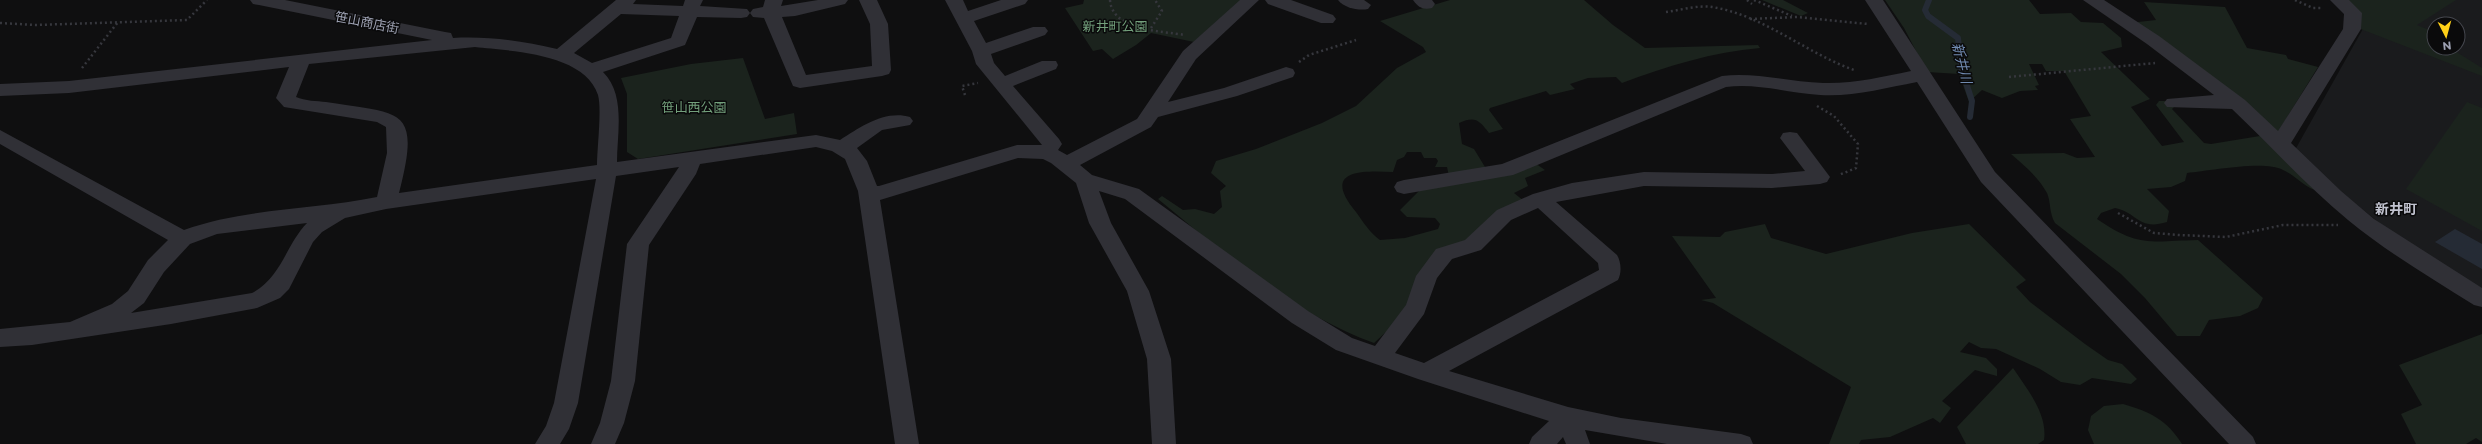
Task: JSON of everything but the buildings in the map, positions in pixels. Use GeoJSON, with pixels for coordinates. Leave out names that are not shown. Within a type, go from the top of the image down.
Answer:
{"type":"FeatureCollection","features":[{"type":"Feature","properties":{"kind":"street","name":"笹山商店街"},"geometry":{"type":"LineString","coordinates":[[259,0],[476,42]]}},
{"type":"Feature","properties":{"kind":"street"},"geometry":{"type":"LineString","coordinates":[[561,55],[623,4],[692,6],[795,12],[838,0]]}},
{"type":"Feature","properties":{"kind":"street"},"geometry":{"type":"LineString","coordinates":[[761,10],[800,82],[882,70],[878,24],[868,0]]}},
{"type":"Feature","properties":{"kind":"street"},"geometry":{"type":"LineString","coordinates":[[954,0],[981,51],[985,64],[1044,132],[1052,144],[1047,153]]}},
{"type":"Feature","properties":{"kind":"street"},"geometry":{"type":"LineString","coordinates":[[964,18],[1019,0]]}},
{"type":"Feature","properties":{"kind":"street"},"geometry":{"type":"LineString","coordinates":[[1066,164],[1144,123],[1189,55],[1250,0]]}},
{"type":"Feature","properties":{"kind":"street"},"geometry":{"type":"LineString","coordinates":[[1274,0],[1327,19]]}},
{"type":"Feature","properties":{"kind":"street"},"geometry":{"type":"LineString","coordinates":[[1874,0],[1988,177],[2244,444]]}},
{"type":"Feature","properties":{"kind":"street"},"geometry":{"type":"LineString","coordinates":[[2092,0],[2181,61],[2238,104],[2321,185],[2366,223],[2399,247],[2482,299]]}},
{"type":"Feature","properties":{"kind":"street"},"geometry":{"type":"LineString","coordinates":[[2280,144],[2352,29],[2353,13],[2339,0]]}},
{"type":"Feature","properties":{"kind":"street"},"geometry":{"type":"LineString","coordinates":[[590,70],[679,41],[692,6]]}},
{"type":"Feature","properties":{"kind":"street"},"geometry":{"type":"LineString","coordinates":[[981,51],[1039,31]]}},
{"type":"Feature","properties":{"kind":"street"},"geometry":{"type":"LineString","coordinates":[[0,90],[69,87],[398,48],[476,42],[523,47],[561,55],[590,70],[602,82],[608,96],[608,172],[566,403],[557,429],[547,444]]}},
{"type":"Feature","properties":{"kind":"street"},"geometry":{"type":"LineString","coordinates":[[301,60],[286,98],[291,103],[378,116],[390,120],[396,126],[399,142],[386,202]]}},
{"type":"Feature","properties":{"kind":"street"},"geometry":{"type":"LineString","coordinates":[[1002,84],[1049,66]]}},
{"type":"Feature","properties":{"kind":"street"},"geometry":{"type":"LineString","coordinates":[[1884,72],[1894,73],[1900,77],[1921,75]]}},
{"type":"Feature","properties":{"kind":"street"},"geometry":{"type":"LineString","coordinates":[[1152,112],[1230,92],[1286,73]]}},
{"type":"Feature","properties":{"kind":"street"},"geometry":{"type":"LineString","coordinates":[[1404,187],[1506,170],[1722,82],[1739,79],[1823,89],[1854,88],[1921,75]]}},
{"type":"Feature","properties":{"kind":"street"},"geometry":{"type":"LineString","coordinates":[[2174,103],[2220,101],[2238,104]]}},
{"type":"Feature","properties":{"kind":"street"},"geometry":{"type":"LineString","coordinates":[[844,147],[877,125],[903,121]]}},
{"type":"Feature","properties":{"kind":"street"},"geometry":{"type":"LineString","coordinates":[[0,136],[182,239]]}},
{"type":"Feature","properties":{"kind":"street"},"geometry":{"type":"LineString","coordinates":[[1790,138],[1820,177]]}},
{"type":"Feature","properties":{"kind":"street"},"geometry":{"type":"LineString","coordinates":[[79,328],[120,310],[136,297],[156,266],[182,239],[215,227],[343,211],[386,202],[608,172],[816,140],[850,150],[858,158],[868,191],[907,444]]}},
{"type":"Feature","properties":{"kind":"street"},"geometry":{"type":"LineString","coordinates":[[868,191],[880,193],[1017,152],[1033,151],[1047,153],[1066,164],[1085,180],[1132,194],[1300,317],[1344,344],[1426,373],[1568,417],[1620,428],[1741,444]]}},
{"type":"Feature","properties":{"kind":"street"},"geometry":{"type":"LineString","coordinates":[[602,444],[612,423],[623,381],[638,244],[689,169],[690,160]]}},
{"type":"Feature","properties":{"kind":"street"},"geometry":{"type":"LineString","coordinates":[[1379,357],[1416,308],[1427,276],[1444,254],[1473,245],[1504,215],[1540,199],[1572,190],[1644,180],[1772,181],[1820,177]]}},
{"type":"Feature","properties":{"kind":"street"},"geometry":{"type":"LineString","coordinates":[[1085,180],[1100,223],[1138,291],[1159,359],[1164,444]]}},
{"type":"Feature","properties":{"kind":"street"},"geometry":{"type":"LineString","coordinates":[[1426,373],[1610,274],[1608,260],[1540,199]]}},
{"type":"Feature","properties":{"kind":"street"},"geometry":{"type":"LineString","coordinates":[[0,338],[32,336],[79,328],[171,316],[257,300],[272,292],[286,276],[305,238],[315,227],[343,211]]}},
{"type":"Feature","properties":{"kind":"street"},"geometry":{"type":"LineString","coordinates":[[136,297],[171,316]]}},
{"type":"Feature","properties":{"kind":"street"},"geometry":{"type":"LineString","coordinates":[[1541,444],[1568,417]]}},
{"type":"Feature","properties":{"kind":"street"},"geometry":{"type":"LineString","coordinates":[[1568,417],[1578,444]]}},
{"type":"Feature","properties":{"kind":"path"},"geometry":{"type":"LineString","coordinates":[[0,23],[36,25],[187,20],[207,0]]}},
{"type":"Feature","properties":{"kind":"path"},"geometry":{"type":"LineString","coordinates":[[1110,0],[1112,11],[1117,18],[1151,28],[1205,39]]}},
{"type":"Feature","properties":{"kind":"path"},"geometry":{"type":"LineString","coordinates":[[1151,28],[1162,11],[1160,5],[1155,0]]}},
{"type":"Feature","properties":{"kind":"path"},"geometry":{"type":"LineString","coordinates":[[1747,0],[1752,4]]}},
{"type":"Feature","properties":{"kind":"path"},"geometry":{"type":"LineString","coordinates":[[1754,0],[1797,17]]}},
{"type":"Feature","properties":{"kind":"path"},"geometry":{"type":"LineString","coordinates":[[1666,12],[1710,6],[1749,19],[1816,56],[1863,72],[1884,72]]}},
{"type":"Feature","properties":{"kind":"path"},"geometry":{"type":"LineString","coordinates":[[1749,19],[1797,17],[1854,24]]}},
{"type":"Feature","properties":{"kind":"path"},"geometry":{"type":"LineString","coordinates":[[85,64],[102,45],[118,22]]}},
{"type":"Feature","properties":{"kind":"path"},"geometry":{"type":"LineString","coordinates":[[1286,73],[1309,55],[1356,40]]}},
{"type":"Feature","properties":{"kind":"path"},"geometry":{"type":"LineString","coordinates":[[2009,77],[2181,61]]}},
{"type":"Feature","properties":{"kind":"path"},"geometry":{"type":"LineString","coordinates":[[962,86],[965,95]]}},
{"type":"Feature","properties":{"kind":"path"},"geometry":{"type":"LineString","coordinates":[[1788,86],[1834,116],[1858,144],[1858,162],[1856,168],[1846,173],[1820,177]]}},
{"type":"Feature","properties":{"kind":"path"},"geometry":{"type":"LineString","coordinates":[[2118,213],[2154,233],[2226,237],[2283,225],[2366,223]]}},
{"type":"Feature","properties":{"kind":"shaded area"},"geometry":{"type":"Polygon","coordinates":[[[2406,0],[2482,0],[2482,289],[2404,243],[2329,182],[2295,150],[2369,18],[2406,0]]]}},
{"type":"Feature","properties":{"kind":"shaded area"},"geometry":{"type":"Polygon","coordinates":[[[2455,229],[2482,244],[2482,269],[2435,242],[2455,229]]]}},
{"type":"Feature","properties":{"kind":"green space","name":"新井町公園"},"geometry":{"type":"Polygon","coordinates":[[[1084,0],[1242,0],[1194,42],[1151,33],[1136,45],[1113,59],[1102,49],[1093,51],[1065,8],[1083,4],[1084,0]]]}},
{"type":"Feature","properties":{"kind":"green space"},"geometry":{"type":"Polygon","coordinates":[[[1450,0],[1584,0],[1613,25],[1645,48],[1758,45],[1760,48],[1708,56],[1656,71],[1622,83],[1616,77],[1588,78],[1570,84],[1575,89],[1550,95],[1546,91],[1490,108],[1489,110],[1503,129],[1489,133],[1476,120],[1469,120],[1459,123],[1462,144],[1474,149],[1485,167],[1502,167],[1526,157],[1545,170],[1525,178],[1528,186],[1514,193],[1524,201],[1470,241],[1441,252],[1412,308],[1374,343],[1315,316],[1287,299],[1234,261],[1158,199],[1162,196],[1183,210],[1195,209],[1214,214],[1222,207],[1220,191],[1226,186],[1211,173],[1216,161],[1256,149],[1322,123],[1356,106],[1397,68],[1426,52],[1423,47],[1380,21],[1450,0]],[[1407,152],[1404,157],[1397,160],[1393,172],[1380,171],[1357,173],[1349,176],[1344,181],[1343,188],[1346,198],[1367,228],[1380,240],[1405,238],[1438,229],[1440,224],[1435,218],[1407,217],[1400,210],[1423,187],[1450,181],[1447,167],[1435,167],[1438,161],[1436,158],[1424,158],[1421,152],[1407,152]]]}},
{"type":"Feature","properties":{"kind":"green space"},"geometry":{"type":"Polygon","coordinates":[[[1762,0],[1783,0],[1808,13],[1801,16],[1762,0]]]}},
{"type":"Feature","properties":{"kind":"green space"},"geometry":{"type":"Polygon","coordinates":[[[1885,0],[2029,0],[2040,14],[2071,13],[2081,22],[2103,23],[2121,38],[2122,47],[2101,52],[2150,99],[2131,107],[2162,146],[2184,142],[2156,105],[2159,101],[2166,101],[2175,106],[2172,109],[2204,143],[2211,144],[2266,135],[2320,191],[2310,188],[2283,170],[2274,167],[2250,166],[2187,173],[2185,181],[2171,187],[2147,189],[2169,211],[2167,222],[2157,224],[2144,223],[2128,213],[2115,208],[2101,213],[2097,219],[2124,235],[2135,239],[2146,241],[2198,240],[2263,298],[2258,308],[2240,316],[2209,320],[2200,336],[2177,336],[2145,298],[2121,274],[2055,223],[2044,187],[2031,172],[2011,154],[2064,153],[2077,158],[2095,157],[2070,119],[2091,116],[2064,71],[2046,71],[2042,64],[2029,64],[2039,85],[2035,86],[2038,90],[2020,91],[2002,98],[1982,90],[1969,102],[1959,74],[1927,72],[1904,28],[1885,0]]]}},
{"type":"Feature","properties":{"kind":"green space"},"geometry":{"type":"Polygon","coordinates":[[[2348,0],[2456,0],[2431,16],[2426,16],[2426,19],[2417,25],[2426,29],[2426,54],[2358,28],[2348,0]]]}},
{"type":"Feature","properties":{"kind":"green space"},"geometry":{"type":"Polygon","coordinates":[[[2144,2],[2225,7],[2247,48],[2286,55],[2288,59],[2318,67],[2278,132],[2129,23],[2156,20],[2144,2]]]}},
{"type":"Feature","properties":{"kind":"green space"},"geometry":{"type":"Polygon","coordinates":[[[2430,56],[2463,56],[2482,68],[2482,76],[2430,56]]]}},
{"type":"Feature","properties":{"kind":"green space","name":"笹山西公園"},"geometry":{"type":"Polygon","coordinates":[[[743,58],[765,119],[794,113],[797,134],[638,159],[627,152],[627,94],[621,78],[691,64],[743,58]]]}},
{"type":"Feature","properties":{"kind":"green space"},"geometry":{"type":"Polygon","coordinates":[[[2467,102],[2482,108],[2482,231],[2406,189],[2467,102]]]}},
{"type":"Feature","properties":{"kind":"green space"},"geometry":{"type":"Polygon","coordinates":[[[1765,224],[1771,238],[1826,254],[1912,233],[1969,224],[2026,280],[2016,287],[2030,302],[2108,360],[2122,364],[2137,379],[2131,384],[2092,378],[2080,385],[2061,382],[2040,369],[1996,349],[1981,348],[1969,342],[1960,352],[1986,358],[1997,369],[1997,376],[1975,370],[1942,401],[1951,408],[1940,423],[1933,418],[1890,437],[1861,440],[1859,444],[1829,444],[1851,387],[1713,303],[1701,300],[1716,298],[1672,236],[1720,237],[1725,232],[1765,224]]]}},
{"type":"Feature","properties":{"kind":"green space"},"geometry":{"type":"Polygon","coordinates":[[[2482,334],[2482,442],[2476,438],[2466,444],[2416,444],[2401,414],[2422,405],[2399,365],[2482,334]]]}},
{"type":"Feature","properties":{"kind":"green space"},"geometry":{"type":"Polygon","coordinates":[[[2013,368],[2040,411],[2043,421],[2044,440],[2038,444],[1966,444],[1957,427],[2013,368]]]}},
{"type":"Feature","properties":{"kind":"green space"},"geometry":{"type":"Polygon","coordinates":[[[2123,404],[2141,410],[2163,422],[2170,428],[2182,444],[2094,444],[2088,430],[2091,416],[2104,406],[2123,404]]]}},
{"type":"Feature","properties":{"kind":"waterway","name":"新井川"},"geometry":{"type":"LineString","coordinates":[[1929,0],[1925,10],[1928,16],[1958,38],[1961,67],[1972,101],[1970,117]]}},
{"type":"Feature","properties":{"kind":"district","name":"新井町"},"geometry":{"type":"Point","coordinates":[2396,209]}}]}
